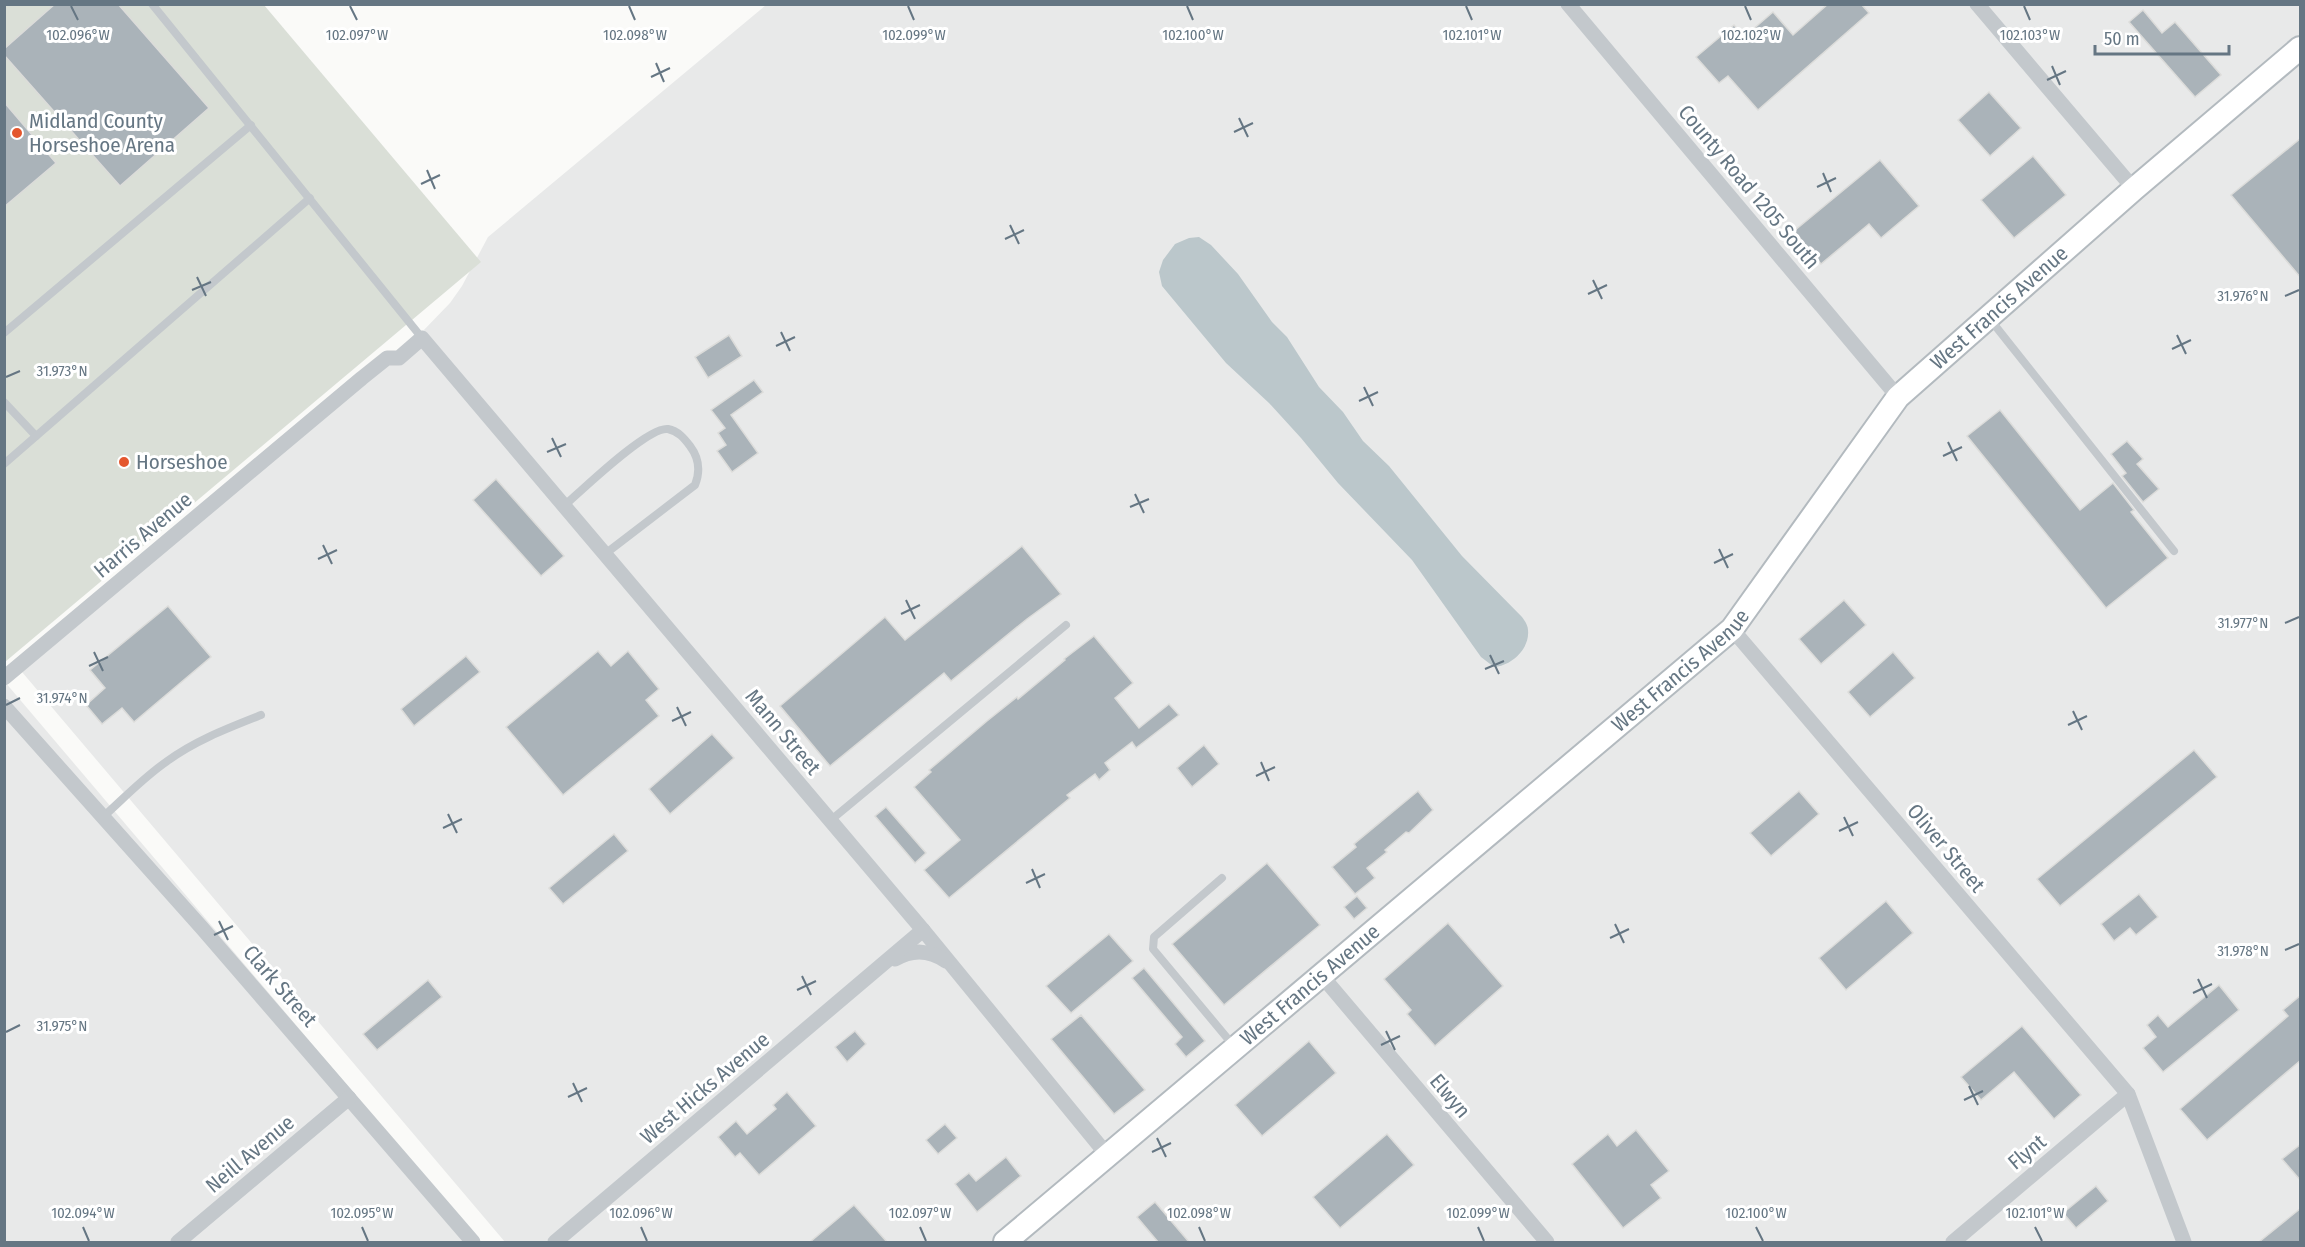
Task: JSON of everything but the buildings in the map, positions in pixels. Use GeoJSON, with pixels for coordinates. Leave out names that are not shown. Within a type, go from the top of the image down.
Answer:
{"type":"FeatureCollection","features":[{"type":"Feature","properties":{"kind":"street","name":"County Road 1205 South"},"geometry":{"type":"LineString","coordinates":[[1568,4],[1898,397]]}},
{"type":"Feature","properties":{"kind":"street"},"geometry":{"type":"LineString","coordinates":[[1977,4],[2134,189]]}},
{"type":"Feature","properties":{"kind":"street","name":"West Francis Avenue"},"geometry":{"type":"LineString","coordinates":[[1005,1242],[1732,629],[1898,397],[2134,189],[2301,48]]}},
{"type":"Feature","properties":{"kind":"street","name":"Mann Street"},"geometry":{"type":"LineString","coordinates":[[422,338],[957,970],[1108,1156]]}},
{"type":"Feature","properties":{"kind":"street","name":"Harris Avenue"},"geometry":{"type":"LineString","coordinates":[[4,678],[362,378],[387,358],[399,358],[422,338]]}},
{"type":"Feature","properties":{"kind":"street","name":"Oliver Street"},"geometry":{"type":"LineString","coordinates":[[1732,629],[2128,1094],[2184,1242]]}},
{"type":"Feature","properties":{"kind":"street","name":"Clark Street"},"geometry":{"type":"LineString","coordinates":[[4,706],[473,1242]]}},
{"type":"Feature","properties":{"kind":"street","name":"West Hicks Avenue"},"geometry":{"type":"LineString","coordinates":[[555,1242],[923,930]]}},
{"type":"Feature","properties":{"kind":"street","name":"West Hicks Avenue"},"geometry":{"type":"LineString","coordinates":[[882,965],[903,954],[921,951],[940,957],[957,970]]}},
{"type":"Feature","properties":{"kind":"street","name":"Elwyn"},"geometry":{"type":"LineString","coordinates":[[1322,976],[1547,1242]]}},
{"type":"Feature","properties":{"kind":"street","name":"Flynt"},"geometry":{"type":"LineString","coordinates":[[1953,1242],[2128,1094]]}},
{"type":"Feature","properties":{"kind":"street","name":"Neill Avenue"},"geometry":{"type":"LineString","coordinates":[[178,1242],[349,1098]]}},
{"type":"Feature","properties":{"kind":"lane"},"geometry":{"type":"LineString","coordinates":[[153,4],[422,338]]}},
{"type":"Feature","properties":{"kind":"lane"},"geometry":{"type":"LineString","coordinates":[[4,333],[251,125]]}},
{"type":"Feature","properties":{"kind":"lane"},"geometry":{"type":"LineString","coordinates":[[4,464],[310,198]]}},
{"type":"Feature","properties":{"kind":"lane"},"geometry":{"type":"LineString","coordinates":[[1989,317],[2174,551]]}},
{"type":"Feature","properties":{"kind":"lane"},"geometry":{"type":"LineString","coordinates":[[4,402],[36,436]]}},
{"type":"Feature","properties":{"kind":"lane"},"geometry":{"type":"LineString","coordinates":[[564,506],[637,443],[660,430],[669,429],[680,434],[698,459],[699,474],[695,485],[605,554]]}},
{"type":"Feature","properties":{"kind":"lane"},"geometry":{"type":"LineString","coordinates":[[831,820],[1066,625]]}},
{"type":"Feature","properties":{"kind":"lane"},"geometry":{"type":"LineString","coordinates":[[103,817],[165,762],[222,731],[261,715]]}},
{"type":"Feature","properties":{"kind":"lane"},"geometry":{"type":"LineString","coordinates":[[1222,878],[1154,937],[1153,949],[1236,1048]]}},
{"type":"Feature","properties":{"kind":"shaded area","name":"Horseshoe"},"geometry":{"type":"Polygon","coordinates":[[[5,5],[264,5],[481,262],[5,662],[5,5]]]}},
{"type":"Feature","properties":{"kind":"shaded area"},"geometry":{"type":"Polygon","coordinates":[[[766,5],[2300,5],[2300,1242],[505,1242],[22,672],[421,333],[450,303],[462,286],[488,237],[766,5]]]}},
{"type":"Feature","properties":{"kind":"shaded area"},"geometry":{"type":"Polygon","coordinates":[[[1199,237],[1211,245],[1238,274],[1272,322],[1287,337],[1319,387],[1343,412],[1363,441],[1389,466],[1462,556],[1522,617],[1527,627],[1528,637],[1523,650],[1513,660],[1494,667],[1481,657],[1412,560],[1338,483],[1269,403],[1226,363],[1162,286],[1159,272],[1163,260],[1175,244],[1189,238],[1199,237]]]}},
{"type":"Feature","properties":{"kind":"shaded area"},"geometry":{"type":"Polygon","coordinates":[[[5,682],[480,1242],[5,1242],[5,682]]]}},
{"type":"Feature","properties":{"kind":"place","name":"Midland County Horseshoe Arena"},"geometry":{"type":"Point","coordinates":[17,133]}},
{"type":"Feature","properties":{"kind":"place","name":"Horseshoe"},"geometry":{"type":"Point","coordinates":[124,462]}}]}
